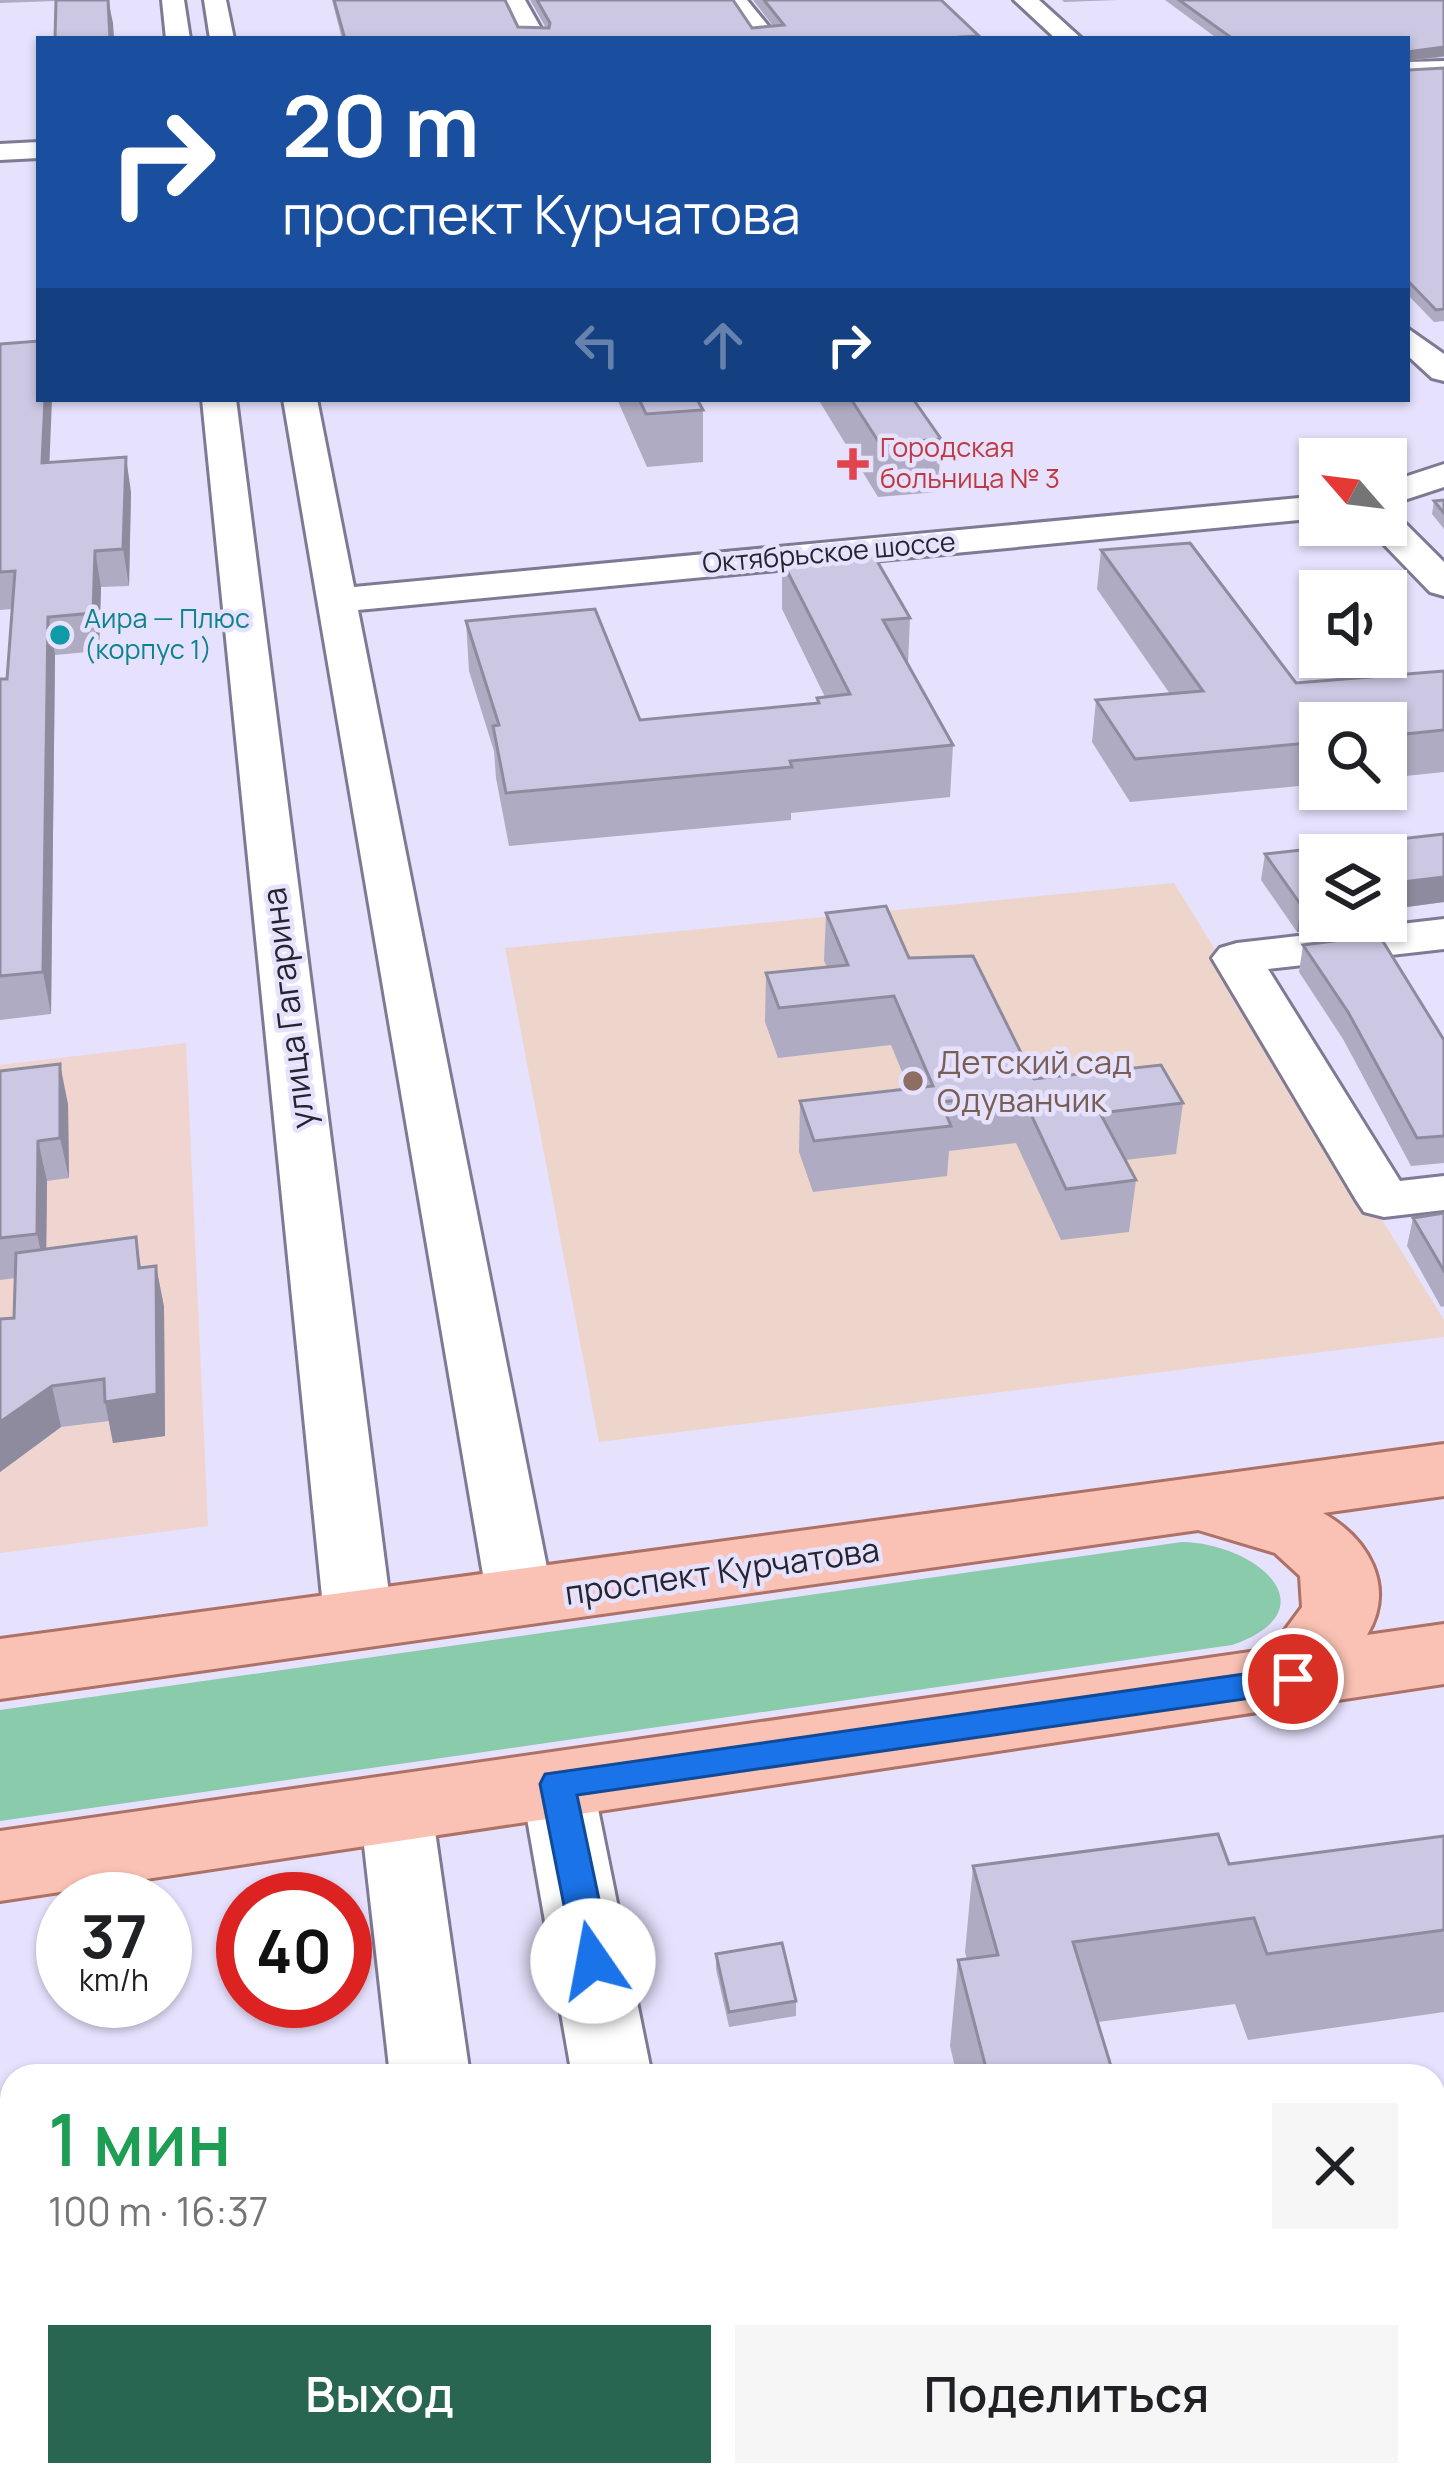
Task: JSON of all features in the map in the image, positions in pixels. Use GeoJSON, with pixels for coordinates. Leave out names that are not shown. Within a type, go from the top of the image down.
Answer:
{"type":"FeatureCollection","features":[{"type":"Feature","properties":{"kind":"main road","name":"проспект Курчатова"},"geometry":{"type":"LineString","coordinates":[[0,1670],[1444,1470]]}},
{"type":"Feature","properties":{"kind":"main road"},"geometry":{"type":"LineString","coordinates":[[1198,1505],[1301,1533],[1338,1566],[1341,1612],[1293,1679]]}},
{"type":"Feature","properties":{"kind":"main road"},"geometry":{"type":"LineString","coordinates":[[0,1866],[1444,1654]]}},
{"type":"Feature","properties":{"kind":"street"},"geometry":{"type":"LineString","coordinates":[[173,0],[178,36]]}},
{"type":"Feature","properties":{"kind":"street"},"geometry":{"type":"LineString","coordinates":[[215,0],[221,36]]}},
{"type":"Feature","properties":{"kind":"street"},"geometry":{"type":"LineString","coordinates":[[514,0],[533,36]]}},
{"type":"Feature","properties":{"kind":"street"},"geometry":{"type":"LineString","coordinates":[[735,0],[765,36]]}},
{"type":"Feature","properties":{"kind":"street"},"geometry":{"type":"LineString","coordinates":[[1025,0],[1067,36]]}},
{"type":"Feature","properties":{"kind":"street"},"geometry":{"type":"LineString","coordinates":[[1410,69],[1444,68]]}},
{"type":"Feature","properties":{"kind":"street"},"geometry":{"type":"LineString","coordinates":[[0,152],[36,150]]}},
{"type":"Feature","properties":{"kind":"street"},"geometry":{"type":"LineString","coordinates":[[1410,341],[1444,371]]}},
{"type":"Feature","properties":{"kind":"street","name":"улица Гагарина"},"geometry":{"type":"LineString","coordinates":[[218,402],[358,1617]]}},
{"type":"Feature","properties":{"kind":"street"},"geometry":{"type":"LineString","coordinates":[[301,402],[520,1598]]}},
{"type":"Feature","properties":{"kind":"street"},"geometry":{"type":"LineString","coordinates":[[1407,488],[1444,475]]}},
{"type":"Feature","properties":{"kind":"street","name":"Октябрьское шоссе"},"geometry":{"type":"LineString","coordinates":[[338,600],[1299,509]]}},
{"type":"Feature","properties":{"kind":"street"},"geometry":{"type":"LineString","coordinates":[[1407,546],[1444,584]]}},
{"type":"Feature","properties":{"kind":"street"},"geometry":{"type":"LineString","coordinates":[[1444,934],[1237,958],[1384,1200],[1444,1193]]}},
{"type":"Feature","properties":{"kind":"street"},"geometry":{"type":"LineString","coordinates":[[557,1784],[610,2064]]}},
{"type":"Feature","properties":{"kind":"street"},"geometry":{"type":"LineString","coordinates":[[396,1810],[428,2064]]}},
{"type":"Feature","properties":{"kind":"shaded area","name":"Детский сад Одуванчик"},"geometry":{"type":"Polygon","coordinates":[[[1174,883],[1444,1320],[1444,1337],[599,1442],[505,948],[1174,883]]]}},
{"type":"Feature","properties":{"kind":"shaded area"},"geometry":{"type":"Polygon","coordinates":[[[186,1043],[208,1526],[0,1553],[0,1065],[186,1043]]]}},
{"type":"Feature","properties":{"kind":"green space"},"geometry":{"type":"Polygon","coordinates":[[[1182,1542],[1235,1553],[1257,1566],[1273,1580],[1280,1597],[1277,1614],[1262,1630],[1232,1645],[0,1821],[0,1710],[1182,1542]]]}},
{"type":"Feature","properties":{"kind":"building"},"geometry":{"type":"Polygon","coordinates":[[[56,0],[108,0],[110,36],[55,36],[56,0]]]}},
{"type":"Feature","properties":{"kind":"building"},"geometry":{"type":"Polygon","coordinates":[[[334,0],[505,0],[518,27],[549,28],[537,0],[733,0],[752,28],[784,25],[764,0],[941,0],[979,36],[344,36],[334,0]]]}},
{"type":"Feature","properties":{"kind":"building"},"geometry":{"type":"Polygon","coordinates":[[[1179,0],[1444,0],[1444,47],[1410,52],[1410,36],[1229,36],[1179,0]]]}},
{"type":"Feature","properties":{"kind":"building"},"geometry":{"type":"Polygon","coordinates":[[[1444,68],[1444,309],[1436,310],[1410,283],[1410,70],[1444,68]]]}},
{"type":"Feature","properties":{"kind":"building"},"geometry":{"type":"Polygon","coordinates":[[[36,341],[36,402],[45,402],[42,463],[126,457],[123,549],[95,551],[93,613],[48,617],[43,972],[0,976],[0,679],[7,679],[15,571],[0,572],[0,344],[36,341]]]}},
{"type":"Feature","properties":{"kind":"building"},"geometry":{"type":"Polygon","coordinates":[[[640,402],[699,402],[703,410],[646,414],[640,402]]]}},
{"type":"Feature","properties":{"kind":"building"},"geometry":{"type":"Polygon","coordinates":[[[853,402],[915,402],[941,439],[880,444],[853,402]]]}},
{"type":"Feature","properties":{"kind":"building"},"geometry":{"type":"Polygon","coordinates":[[[1190,543],[1296,683],[1407,678],[1407,674],[1444,671],[1444,730],[1407,734],[1407,702],[1299,702],[1299,744],[1135,759],[1096,700],[1203,691],[1101,550],[1190,543]]]}},
{"type":"Feature","properties":{"kind":"building"},"geometry":{"type":"Polygon","coordinates":[[[873,554],[910,618],[883,620],[953,745],[790,761],[792,767],[506,793],[493,726],[499,725],[466,621],[595,609],[640,720],[819,703],[817,698],[850,694],[782,561],[873,554]]]}},
{"type":"Feature","properties":{"kind":"building"},"geometry":{"type":"Polygon","coordinates":[[[1444,834],[1444,877],[1407,882],[1407,838],[1444,834]]]}},
{"type":"Feature","properties":{"kind":"building"},"geometry":{"type":"Polygon","coordinates":[[[1299,850],[1299,902],[1265,854],[1299,850]]]}},
{"type":"Feature","properties":{"kind":"building"},"geometry":{"type":"Polygon","coordinates":[[[886,906],[909,958],[973,956],[1034,1079],[1161,1065],[1183,1103],[1100,1113],[1136,1180],[1066,1189],[1021,1093],[941,1102],[951,1126],[814,1141],[800,1101],[933,1086],[894,996],[779,1008],[766,973],[848,965],[826,913],[886,906]]]}},
{"type":"Feature","properties":{"kind":"building"},"geometry":{"type":"Polygon","coordinates":[[[1383,942],[1444,1040],[1444,1136],[1417,1138],[1348,1012],[1303,945],[1383,942]]]}},
{"type":"Feature","properties":{"kind":"building"},"geometry":{"type":"Polygon","coordinates":[[[60,1064],[60,1138],[38,1141],[37,1234],[0,1238],[0,1071],[60,1064]]]}},
{"type":"Feature","properties":{"kind":"building"},"geometry":{"type":"Polygon","coordinates":[[[1444,1213],[1444,1271],[1413,1218],[1444,1213]]]}},
{"type":"Feature","properties":{"kind":"building"},"geometry":{"type":"Polygon","coordinates":[[[136,1237],[139,1268],[156,1266],[157,1394],[105,1402],[104,1379],[52,1386],[0,1422],[0,1319],[14,1318],[16,1253],[136,1237]]]}},
{"type":"Feature","properties":{"kind":"building"},"geometry":{"type":"Polygon","coordinates":[[[1218,1834],[1229,1864],[1444,1836],[1444,1930],[1267,1954],[1254,1918],[1073,1942],[1110,2064],[985,2064],[958,1960],[998,1955],[973,1866],[1218,1834]]]}},
{"type":"Feature","properties":{"kind":"building"},"geometry":{"type":"Polygon","coordinates":[[[782,1943],[796,2001],[729,2012],[716,1954],[782,1943]]]}},
{"type":"Feature","properties":{"kind":"place","name":"Городская больница № 3"},"geometry":{"type":"Point","coordinates":[853,464]}},
{"type":"Feature","properties":{"kind":"place","name":"Аира — Плюс (корпус 1)"},"geometry":{"type":"Point","coordinates":[60,635]}},
{"type":"Feature","properties":{"kind":"place","name":"Детский сад Одуванчик"},"geometry":{"type":"Point","coordinates":[913,1081]}},
{"type":"Feature","properties":{"kind":"route"},"geometry":{"type":"LineString","coordinates":[[593,1961],[557,1784],[1293,1679]]}}]}
